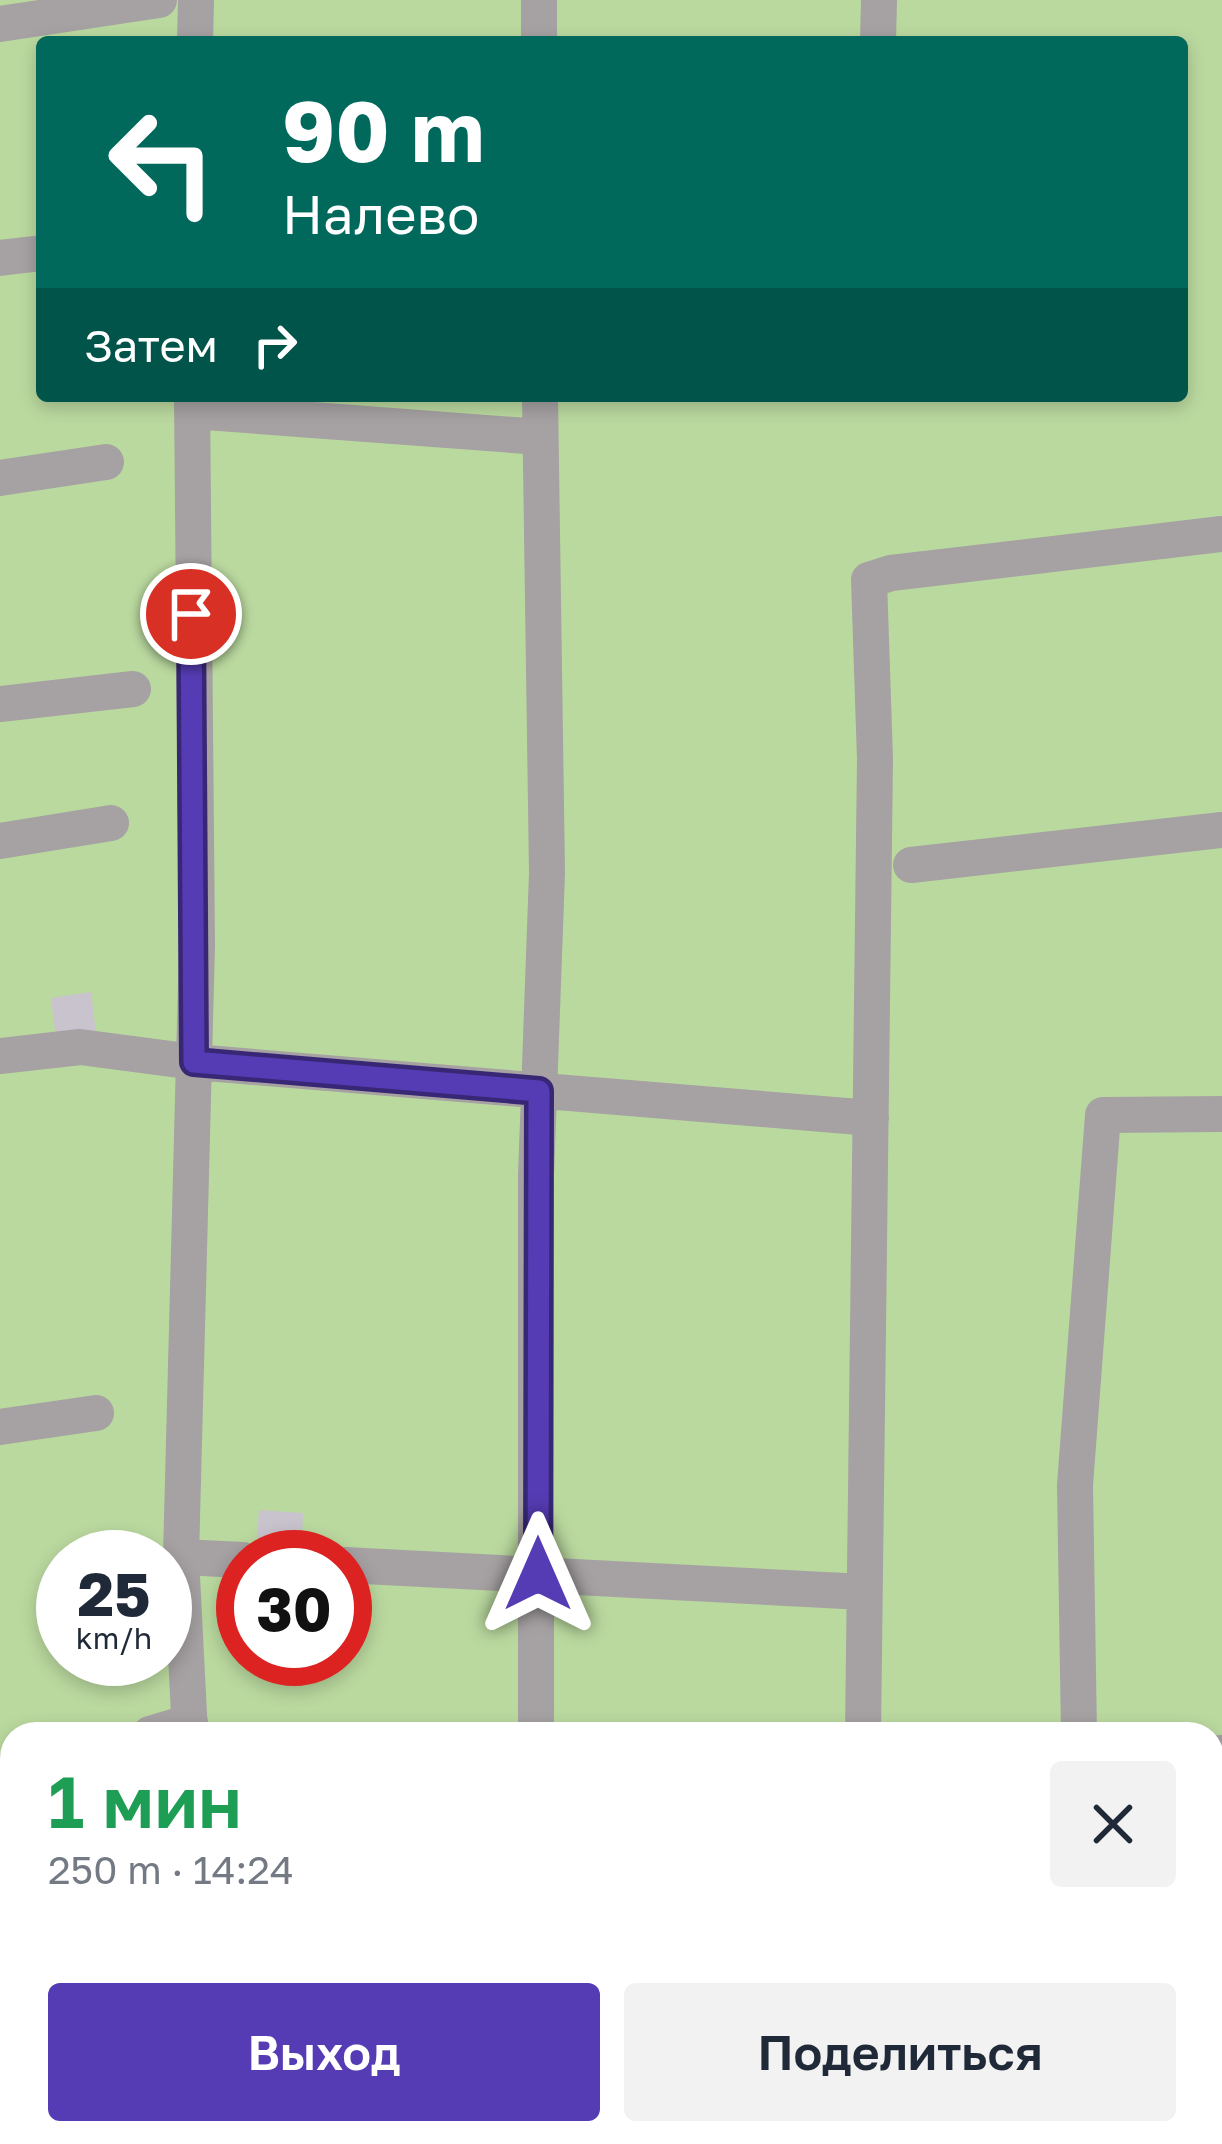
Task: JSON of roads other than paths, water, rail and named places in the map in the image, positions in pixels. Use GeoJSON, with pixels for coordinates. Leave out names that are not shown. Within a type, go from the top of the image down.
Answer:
{"type":"FeatureCollection","features":[{"type":"Feature","properties":{"kind":"street"},"geometry":{"type":"LineString","coordinates":[[0,24],[159,0]]}},
{"type":"Feature","properties":{"kind":"street"},"geometry":{"type":"LineString","coordinates":[[195,36],[196,0]]}},
{"type":"Feature","properties":{"kind":"street"},"geometry":{"type":"LineString","coordinates":[[539,0],[539,36]]}},
{"type":"Feature","properties":{"kind":"street"},"geometry":{"type":"LineString","coordinates":[[878,36],[879,0]]}},
{"type":"Feature","properties":{"kind":"street"},"geometry":{"type":"LineString","coordinates":[[0,258],[36,254]]}},
{"type":"Feature","properties":{"kind":"street"},"geometry":{"type":"LineString","coordinates":[[536,1722],[539,1091],[547,873],[541,402]]}},
{"type":"Feature","properties":{"kind":"street"},"geometry":{"type":"LineString","coordinates":[[182,1530],[194,1062],[192,404],[540,437]]}},
{"type":"Feature","properties":{"kind":"street"},"geometry":{"type":"LineString","coordinates":[[0,478],[106,462]]}},
{"type":"Feature","properties":{"kind":"street"},"geometry":{"type":"LineString","coordinates":[[863,1722],[874,759],[869,580],[891,573],[1222,534]]}},
{"type":"Feature","properties":{"kind":"street"},"geometry":{"type":"LineString","coordinates":[[0,704],[134,688]]}},
{"type":"Feature","properties":{"kind":"street"},"geometry":{"type":"LineString","coordinates":[[0,841],[111,823]]}},
{"type":"Feature","properties":{"kind":"street"},"geometry":{"type":"LineString","coordinates":[[911,866],[1222,830]]}},
{"type":"Feature","properties":{"kind":"street"},"geometry":{"type":"LineString","coordinates":[[0,1056],[80,1047],[194,1062],[871,1118]]}},
{"type":"Feature","properties":{"kind":"street"},"geometry":{"type":"LineString","coordinates":[[1079,1722],[1075,1485],[1103,1114],[1222,1114]]}},
{"type":"Feature","properties":{"kind":"street"},"geometry":{"type":"LineString","coordinates":[[0,1427],[96,1413]]}},
{"type":"Feature","properties":{"kind":"street"},"geometry":{"type":"LineString","coordinates":[[372,1566],[864,1592]]}},
{"type":"Feature","properties":{"kind":"street"},"geometry":{"type":"LineString","coordinates":[[188,1686],[190,1722]]}}]}
